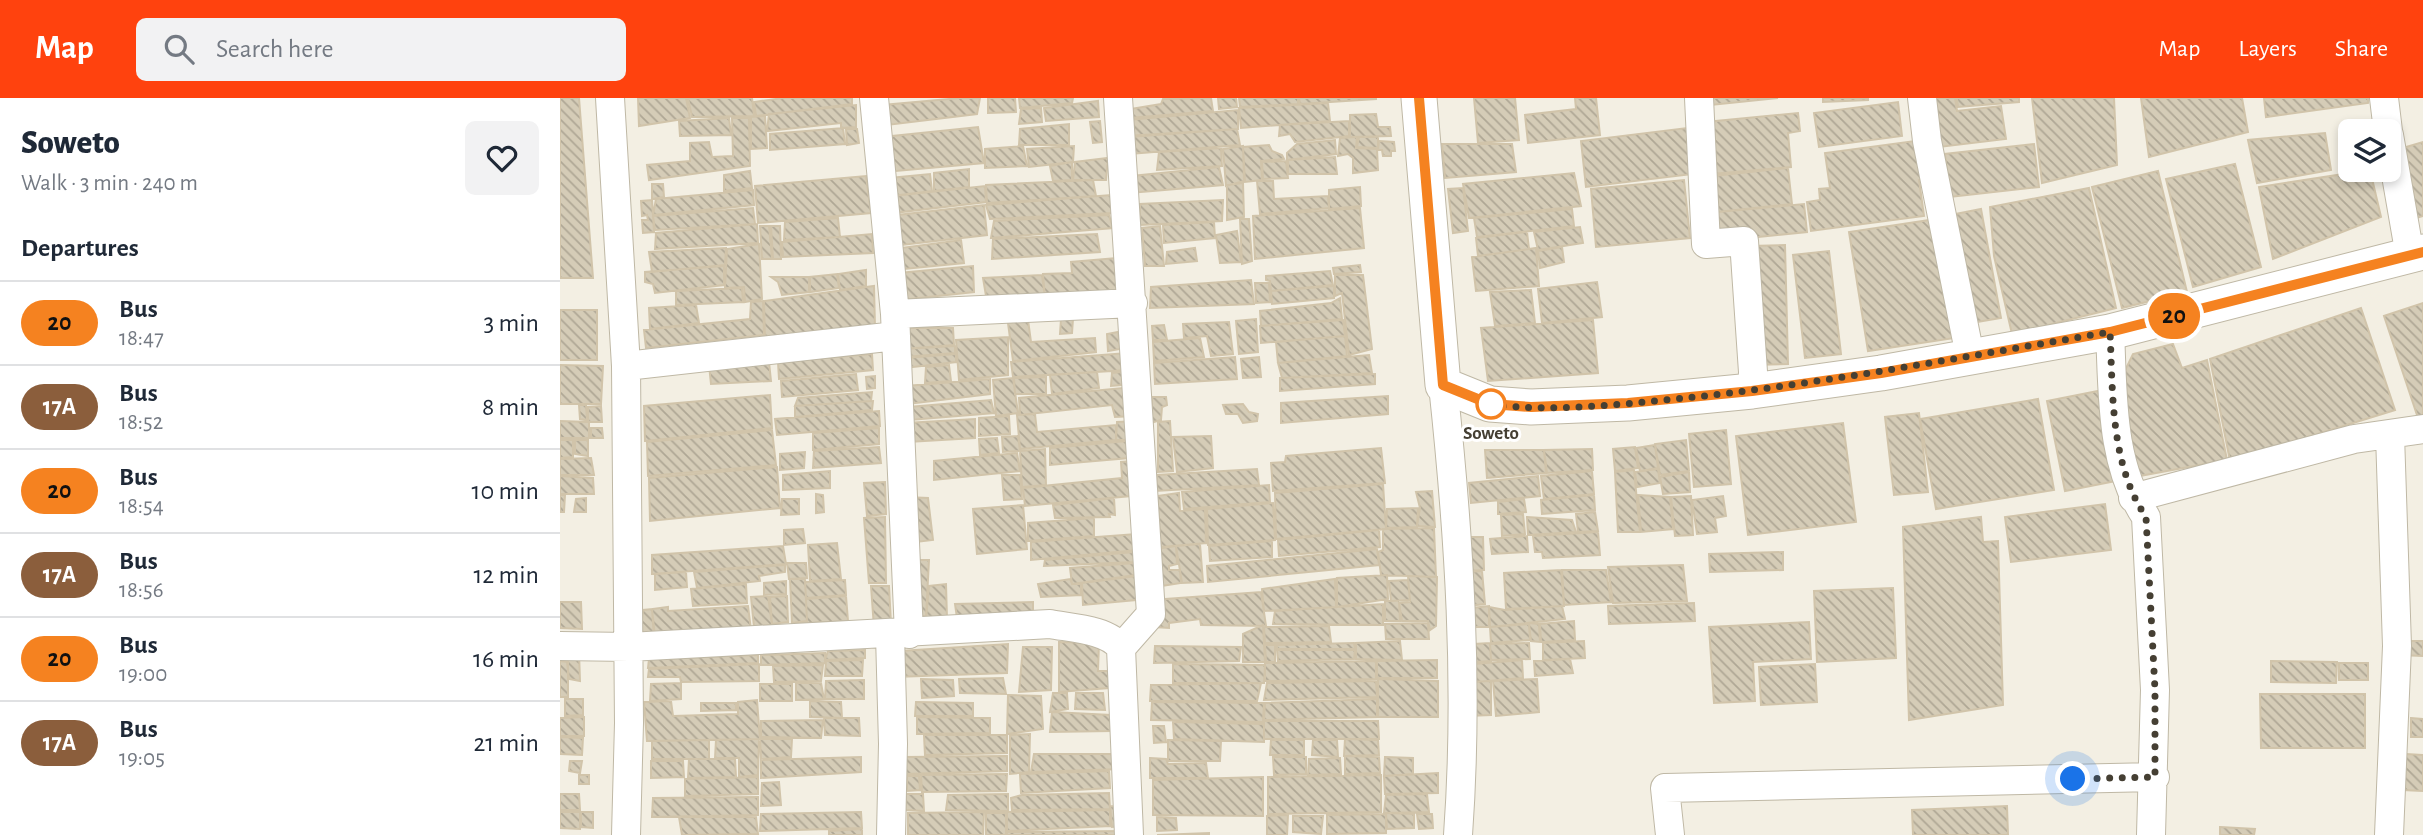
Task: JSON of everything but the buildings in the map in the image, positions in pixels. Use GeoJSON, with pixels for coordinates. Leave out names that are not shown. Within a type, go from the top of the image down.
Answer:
{"type":"FeatureCollection","features":[{"type":"Feature","properties":{"kind":"street"},"geometry":{"type":"LineString","coordinates":[[610,98],[626,366],[629,647],[626,835]]}},
{"type":"Feature","properties":{"kind":"street"},"geometry":{"type":"LineString","coordinates":[[874,98],[895,325],[899,634],[891,835]]}},
{"type":"Feature","properties":{"kind":"street"},"geometry":{"type":"LineString","coordinates":[[1118,98],[1151,614],[1121,648]]}},
{"type":"Feature","properties":{"kind":"street"},"geometry":{"type":"LineString","coordinates":[[1419,98],[1455,498],[1463,742],[1458,835]]}},
{"type":"Feature","properties":{"kind":"street"},"geometry":{"type":"LineString","coordinates":[[1699,98],[1706,244],[1744,241],[1752,391]]}},
{"type":"Feature","properties":{"kind":"street"},"geometry":{"type":"LineString","coordinates":[[1922,98],[1927,141],[1970,356]]}},
{"type":"Feature","properties":{"kind":"street"},"geometry":{"type":"LineString","coordinates":[[2384,98],[2386,119]]}},
{"type":"Feature","properties":{"kind":"street"},"geometry":{"type":"LineString","coordinates":[[1443,385],[1490,404],[1531,407],[1628,403],[1752,391],[1881,373],[2110,332],[2416,254],[2399,182]]}},
{"type":"Feature","properties":{"kind":"street"},"geometry":{"type":"LineString","coordinates":[[626,366],[895,325],[1133,303]]}},
{"type":"Feature","properties":{"kind":"street"},"geometry":{"type":"LineString","coordinates":[[2110,332],[2115,429],[2133,498],[2146,517],[2155,690],[2155,777],[2151,835]]}},
{"type":"Feature","properties":{"kind":"street"},"geometry":{"type":"LineString","coordinates":[[2133,498],[2354,439],[2423,429]]}},
{"type":"Feature","properties":{"kind":"street"},"geometry":{"type":"LineString","coordinates":[[2389,835],[2397,646],[2390,435]]}},
{"type":"Feature","properties":{"kind":"street"},"geometry":{"type":"LineString","coordinates":[[560,646],[629,647],[1050,624],[1083,630],[1116,641],[1121,648],[1129,835]]}},
{"type":"Feature","properties":{"kind":"street"},"geometry":{"type":"LineString","coordinates":[[1670,835],[1665,788],[2155,777]]}},
{"type":"Feature","properties":{"kind":"bus line","name":"20"},"geometry":{"type":"LineString","coordinates":[[1419,98],[1443,385],[1490,404],[1531,407],[1628,403],[1752,391],[1881,373],[2110,332],[2423,252]]}},
{"type":"Feature","properties":{"kind":"place","name":"Soweto"},"geometry":{"type":"Point","coordinates":[1491,404]}},
{"type":"Feature","properties":{"kind":"route"},"geometry":{"type":"LineString","coordinates":[[1491,404],[1531,407],[1628,403],[1752,391],[1881,373],[2110,332],[2115,429],[2133,498],[2146,517],[2155,690],[2155,777],[2073,779]]}}]}
